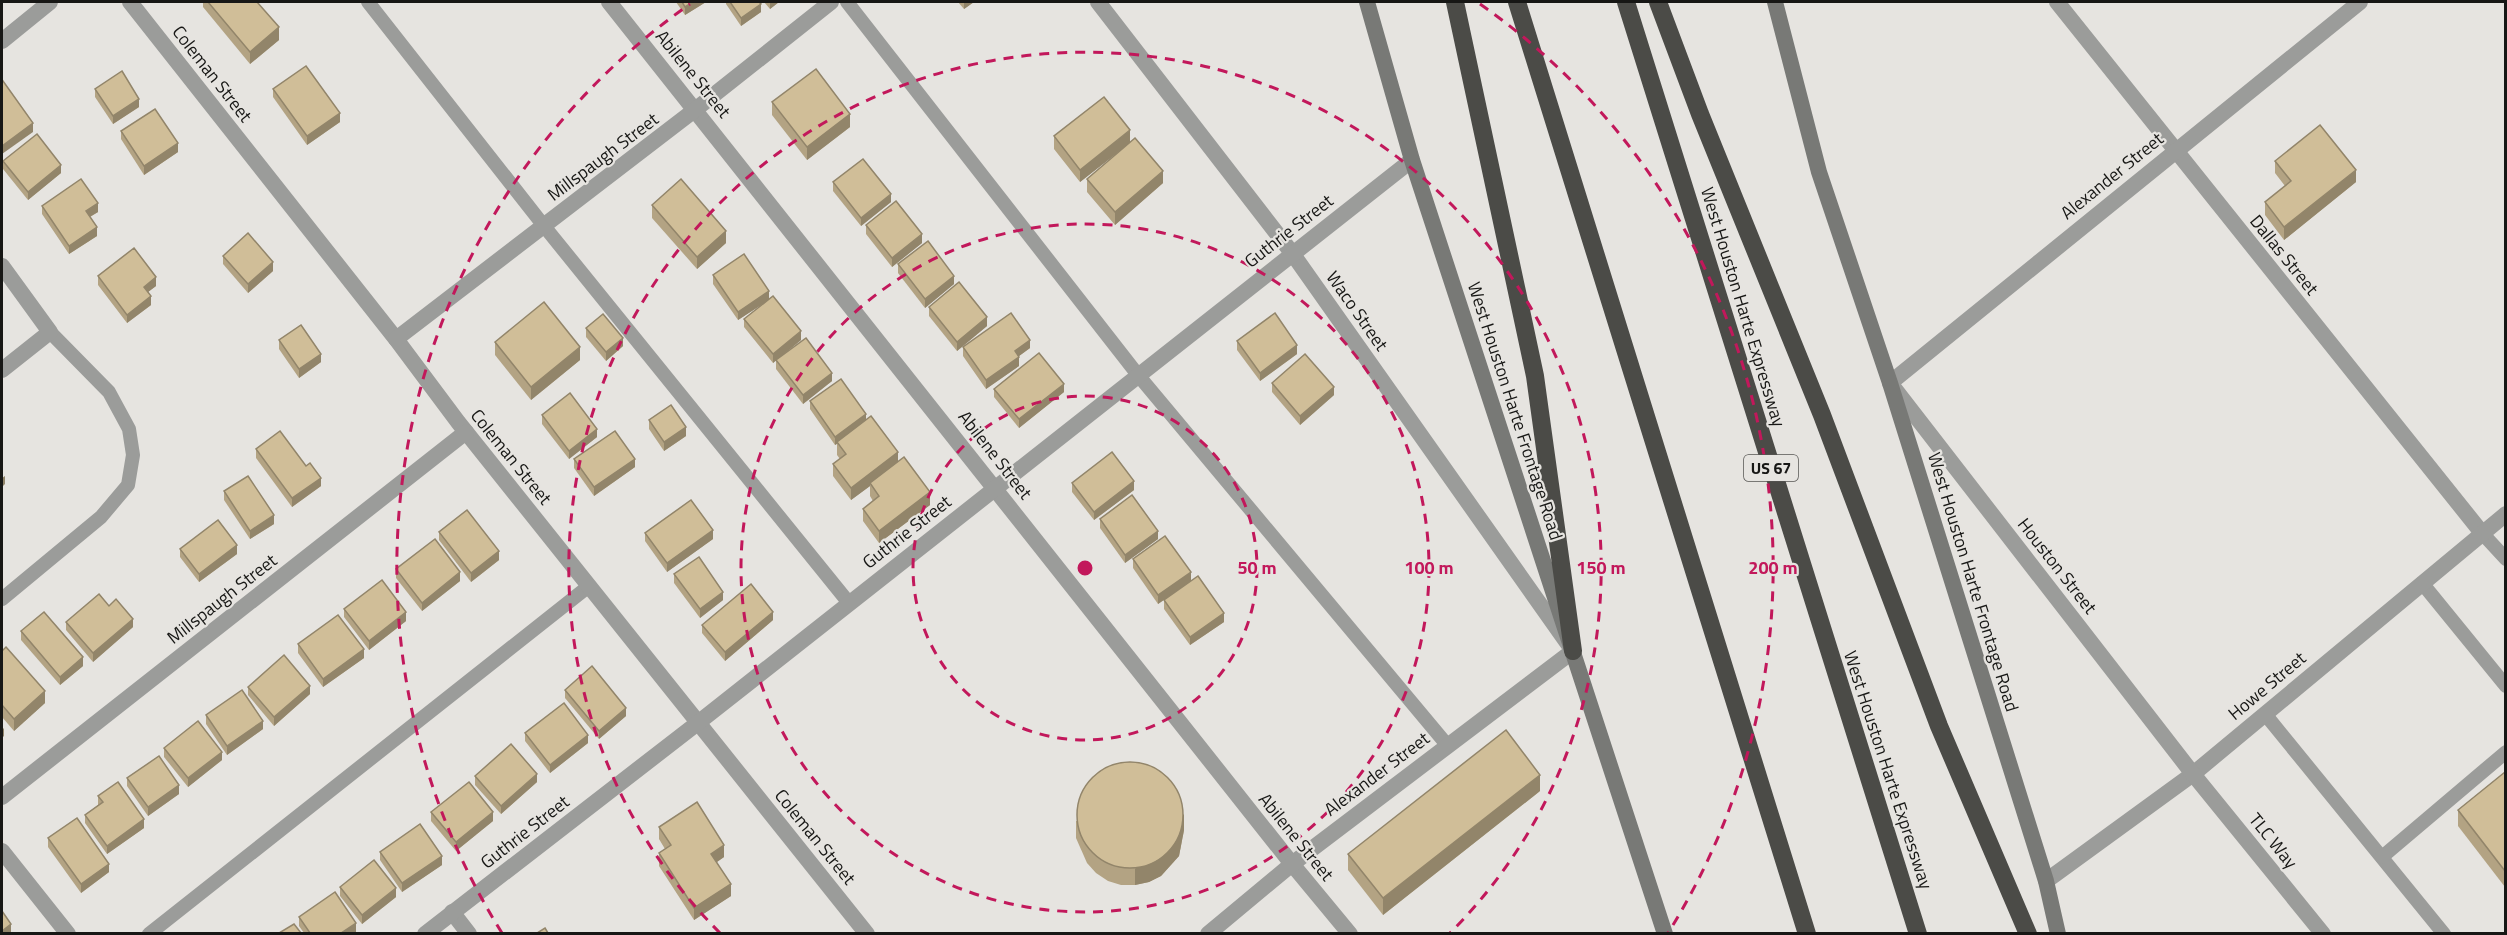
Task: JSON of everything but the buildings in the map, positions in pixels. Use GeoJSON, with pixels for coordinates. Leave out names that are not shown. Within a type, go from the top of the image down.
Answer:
{"type":"FeatureCollection","features":[{"type":"Feature","properties":{"kind":"highway"},"geometry":{"type":"LineString","coordinates":[[1455,2],[1534,376],[1573,651]]}},
{"type":"Feature","properties":{"kind":"highway"},"geometry":{"type":"LineString","coordinates":[[1517,2],[1807,933]]}},
{"type":"Feature","properties":{"kind":"highway","name":"West Houston Harte Expressway"},"geometry":{"type":"LineString","coordinates":[[1626,2],[1918,933]]}},
{"type":"Feature","properties":{"kind":"highway"},"geometry":{"type":"LineString","coordinates":[[1658,2],[1700,114],[1822,415],[1938,726],[2028,933]]}},
{"type":"Feature","properties":{"kind":"main road","name":"West Houston Harte Frontage Road"},"geometry":{"type":"LineString","coordinates":[[1366,2],[1412,160],[1665,933]]}},
{"type":"Feature","properties":{"kind":"main road","name":"West Houston Harte Frontage Road"},"geometry":{"type":"LineString","coordinates":[[1775,2],[1819,172],[1890,383],[2046,881],[2058,933]]}},
{"type":"Feature","properties":{"kind":"street"},"geometry":{"type":"LineString","coordinates":[[2,41],[50,2]]}},
{"type":"Feature","properties":{"kind":"street","name":"Coleman Street"},"geometry":{"type":"LineString","coordinates":[[130,2],[396,339],[466,432],[867,933]]}},
{"type":"Feature","properties":{"kind":"street","name":"Abilene Street"},"geometry":{"type":"LineString","coordinates":[[609,2],[996,487],[1292,864],[1350,933]]}},
{"type":"Feature","properties":{"kind":"street","name":"Millspaugh Street"},"geometry":{"type":"LineString","coordinates":[[396,339],[696,109],[831,2]]}},
{"type":"Feature","properties":{"kind":"street","name":"Waco Street"},"geometry":{"type":"LineString","coordinates":[[1098,2],[1292,253],[1573,651]]}},
{"type":"Feature","properties":{"kind":"street","name":"Dallas Street"},"geometry":{"type":"LineString","coordinates":[[2057,2],[2482,532]]}},
{"type":"Feature","properties":{"kind":"street","name":"Alexander Street"},"geometry":{"type":"LineString","coordinates":[[1890,383],[2360,2]]}},
{"type":"Feature","properties":{"kind":"street","name":"Guthrie Street"},"geometry":{"type":"LineString","coordinates":[[425,933],[699,722],[1412,160]]}},
{"type":"Feature","properties":{"kind":"street"},"geometry":{"type":"LineString","coordinates":[[2,266],[50,332],[2,370]]}},
{"type":"Feature","properties":{"kind":"street","name":"Houston Street"},"geometry":{"type":"LineString","coordinates":[[1890,383],[2193,774]]}},
{"type":"Feature","properties":{"kind":"street","name":"Millspaugh Street"},"geometry":{"type":"LineString","coordinates":[[2,797],[466,432]]}},
{"type":"Feature","properties":{"kind":"street","name":"Howe Street"},"geometry":{"type":"LineString","coordinates":[[2046,881],[2193,774],[2505,514]]}},
{"type":"Feature","properties":{"kind":"street","name":"Alexander Street"},"geometry":{"type":"LineString","coordinates":[[1208,933],[1292,864],[1573,651]]}},
{"type":"Feature","properties":{"kind":"street","name":"TLC Way"},"geometry":{"type":"LineString","coordinates":[[2193,774],[2323,933]]}},
{"type":"Feature","properties":{"kind":"street"},"geometry":{"type":"LineString","coordinates":[[2,850],[68,933]]}},
{"type":"Feature","properties":{"kind":"street"},"geometry":{"type":"LineString","coordinates":[[452,912],[469,933]]}},
{"type":"Feature","properties":{"kind":"lane"},"geometry":{"type":"LineString","coordinates":[[368,2],[544,226],[849,603]]}},
{"type":"Feature","properties":{"kind":"lane"},"geometry":{"type":"LineString","coordinates":[[847,2],[1138,375],[1448,746]]}},
{"type":"Feature","properties":{"kind":"lane"},"geometry":{"type":"LineString","coordinates":[[2,599],[101,518],[128,485],[133,455],[129,429],[109,392],[50,332]]}},
{"type":"Feature","properties":{"kind":"lane"},"geometry":{"type":"LineString","coordinates":[[2482,532],[2505,559]]}},
{"type":"Feature","properties":{"kind":"lane"},"geometry":{"type":"LineString","coordinates":[[2422,583],[2505,686]]}},
{"type":"Feature","properties":{"kind":"lane"},"geometry":{"type":"LineString","coordinates":[[149,933],[589,586]]}},
{"type":"Feature","properties":{"kind":"lane"},"geometry":{"type":"LineString","coordinates":[[2265,714],[2444,933]]}},
{"type":"Feature","properties":{"kind":"lane"},"geometry":{"type":"LineString","coordinates":[[2382,857],[2505,752]]}}]}
